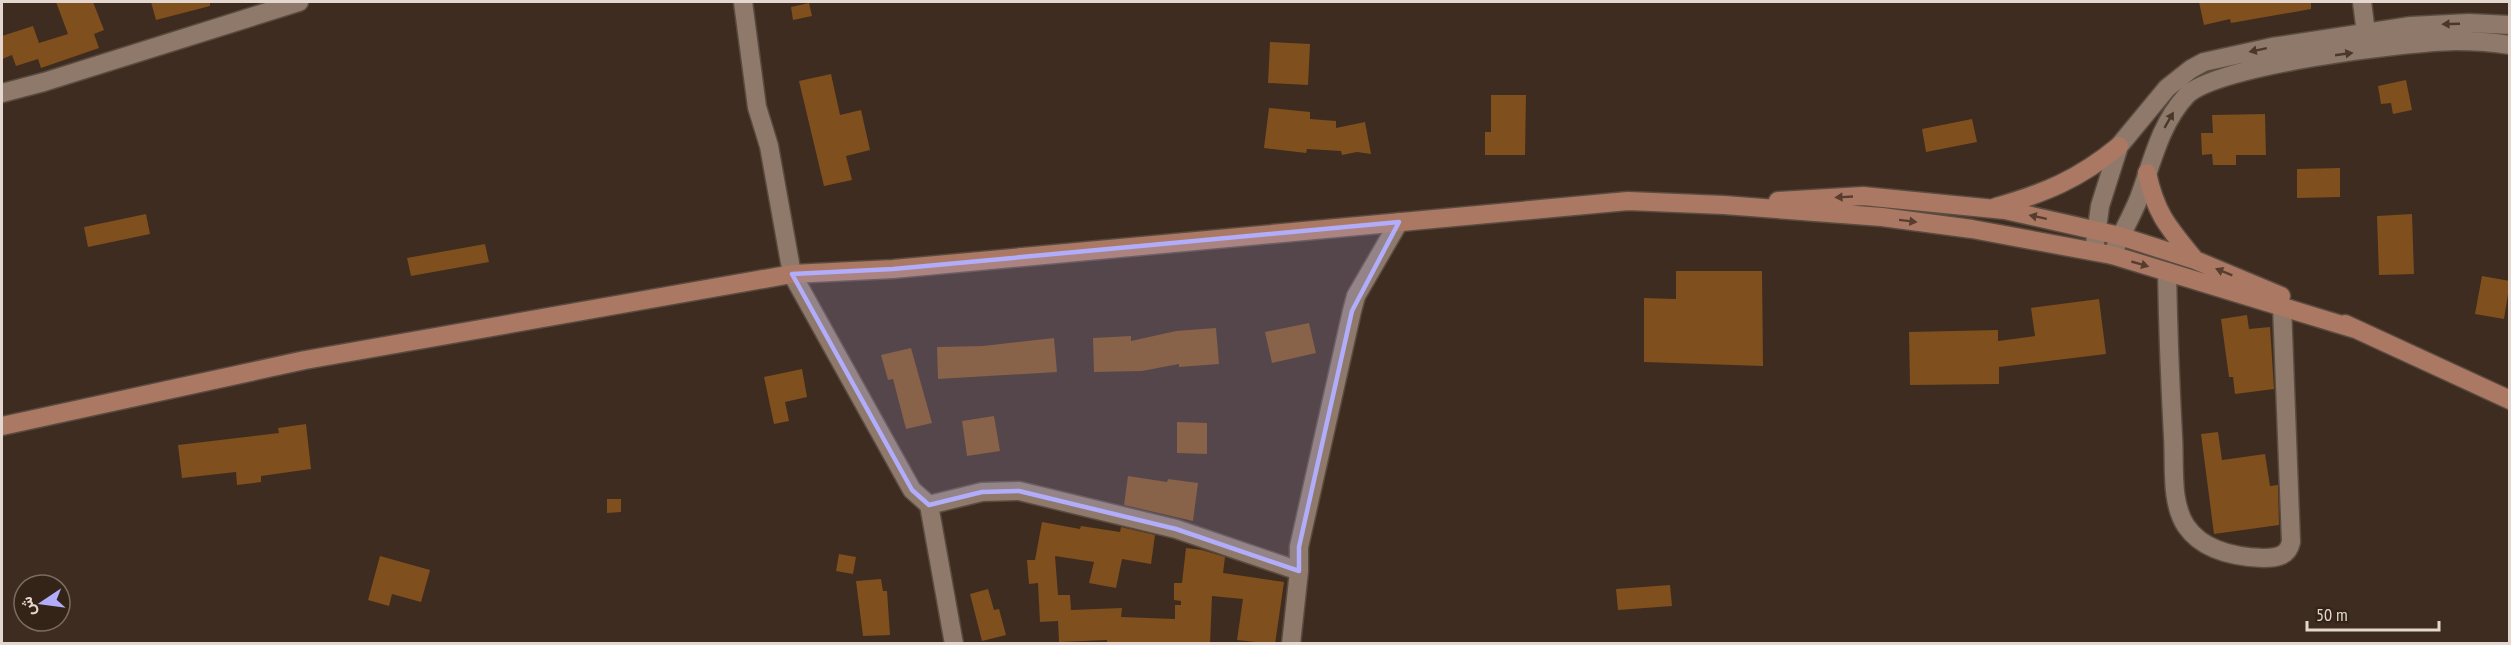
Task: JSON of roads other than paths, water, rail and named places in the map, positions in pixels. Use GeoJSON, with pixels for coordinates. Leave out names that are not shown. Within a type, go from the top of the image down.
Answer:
{"type":"FeatureCollection","features":[{"type":"Feature","properties":{"kind":"main road"},"geometry":{"type":"LineString","coordinates":[[1989,209],[2063,184],[2085,172],[2119,146]]}},
{"type":"Feature","properties":{"kind":"main road"},"geometry":{"type":"LineString","coordinates":[[2147,173],[2154,205],[2195,260]]}},
{"type":"Feature","properties":{"kind":"main road"},"geometry":{"type":"LineString","coordinates":[[1724,205],[1863,196],[1989,209],[2121,236],[2195,260],[2355,329],[2510,400]]}},
{"type":"Feature","properties":{"kind":"main road"},"geometry":{"type":"LineString","coordinates":[[2,426],[305,360],[792,274],[893,269],[1628,201],[1724,205],[1882,218],[1972,229],[2103,253],[2355,329]]}},
{"type":"Feature","properties":{"kind":"street"},"geometry":{"type":"LineString","coordinates":[[2,93],[299,2]]}},
{"type":"Feature","properties":{"kind":"street"},"geometry":{"type":"LineString","coordinates":[[743,2],[757,107],[769,146],[792,274],[912,490],[928,505],[954,644]]}},
{"type":"Feature","properties":{"kind":"street"},"geometry":{"type":"LineString","coordinates":[[2362,2],[2366,33]]}},
{"type":"Feature","properties":{"kind":"street"},"geometry":{"type":"LineString","coordinates":[[2510,25],[2441,24],[2366,33],[2272,47],[2204,62],[2178,77],[2167,87],[2119,146],[2106,186],[2096,230],[2103,253],[2121,236],[2138,199],[2165,126],[2186,96],[2201,85],[2223,76],[2305,59],[2410,44],[2456,41],[2510,45]]}},
{"type":"Feature","properties":{"kind":"street"},"geometry":{"type":"LineString","coordinates":[[1290,644],[1299,571],[1299,546],[1352,311],[1356,297],[1399,222]]}},
{"type":"Feature","properties":{"kind":"street"},"geometry":{"type":"LineString","coordinates":[[2167,272],[2176,491],[2181,517],[2195,537],[2210,548],[2251,557],[2265,558],[2284,555],[2289,550],[2291,542],[2282,306]]}},
{"type":"Feature","properties":{"kind":"street"},"geometry":{"type":"LineString","coordinates":[[928,505],[972,493],[1019,491],[1176,529],[1299,571]]}}]}
